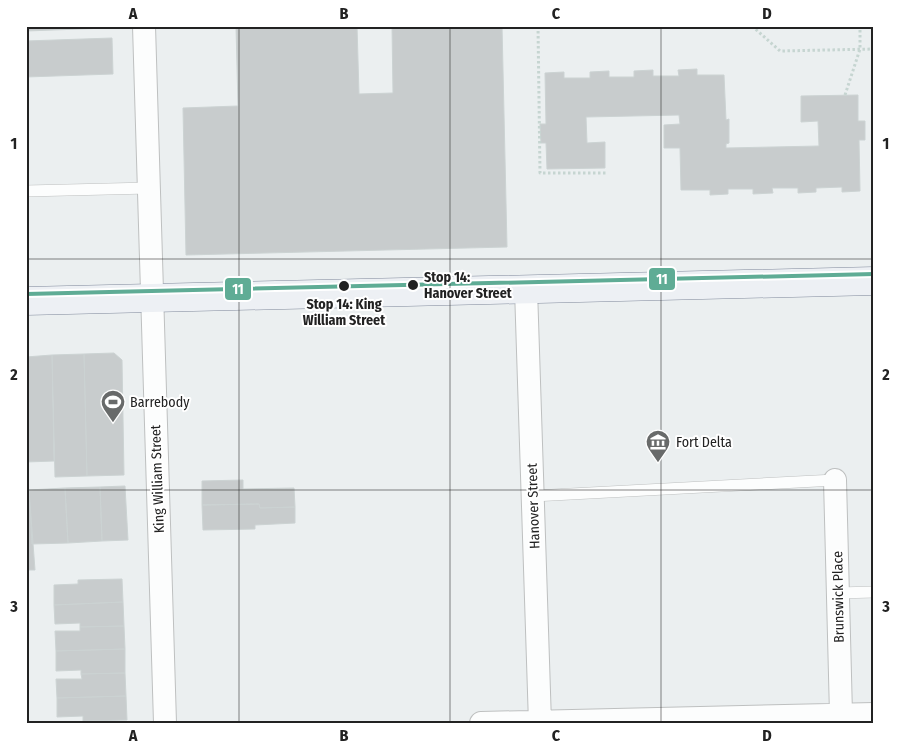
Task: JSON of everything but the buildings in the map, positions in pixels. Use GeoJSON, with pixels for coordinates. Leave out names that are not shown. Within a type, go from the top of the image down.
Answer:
{"type":"FeatureCollection","features":[{"type":"Feature","properties":{"kind":"street","name":"King William Street"},"geometry":{"type":"LineString","coordinates":[[144,26],[165,723]]}},
{"type":"Feature","properties":{"kind":"street"},"geometry":{"type":"LineString","coordinates":[[26,300],[874,281]]}},
{"type":"Feature","properties":{"kind":"street","name":"Hanover Street"},"geometry":{"type":"LineString","coordinates":[[526,289],[540,722]]}},
{"type":"Feature","properties":{"kind":"street","name":"Brunswick Place"},"geometry":{"type":"LineString","coordinates":[[835,480],[842,714]]}},
{"type":"Feature","properties":{"kind":"street"},"geometry":{"type":"LineString","coordinates":[[481,723],[753,719],[874,714]]}},
{"type":"Feature","properties":{"kind":"lane"},"geometry":{"type":"LineString","coordinates":[[26,191],[149,188]]}},
{"type":"Feature","properties":{"kind":"lane"},"geometry":{"type":"LineString","coordinates":[[532,496],[835,480]]}},
{"type":"Feature","properties":{"kind":"lane"},"geometry":{"type":"LineString","coordinates":[[838,593],[874,592]]}},
{"type":"Feature","properties":{"kind":"path"},"geometry":{"type":"LineString","coordinates":[[538,26],[540,173],[606,173]]}},
{"type":"Feature","properties":{"kind":"path"},"geometry":{"type":"LineString","coordinates":[[752,26],[780,51],[874,49]]}},
{"type":"Feature","properties":{"kind":"path"},"geometry":{"type":"LineString","coordinates":[[845,95],[860,49],[860,26]]}},
{"type":"Feature","properties":{"kind":"transit line","name":"11"},"geometry":{"type":"LineString","coordinates":[[26,294],[874,274]]}},
{"type":"Feature","properties":{"kind":"place","name":"Stop 14: Hanover Street"},"geometry":{"type":"Point","coordinates":[413,285]}},
{"type":"Feature","properties":{"kind":"place","name":"Stop 14: King William Street"},"geometry":{"type":"Point","coordinates":[344,286]}},
{"type":"Feature","properties":{"kind":"place","name":"Barrebody"},"geometry":{"type":"Point","coordinates":[113,423]}},
{"type":"Feature","properties":{"kind":"place","name":"Fort Delta"},"geometry":{"type":"Point","coordinates":[658,463]}}]}
